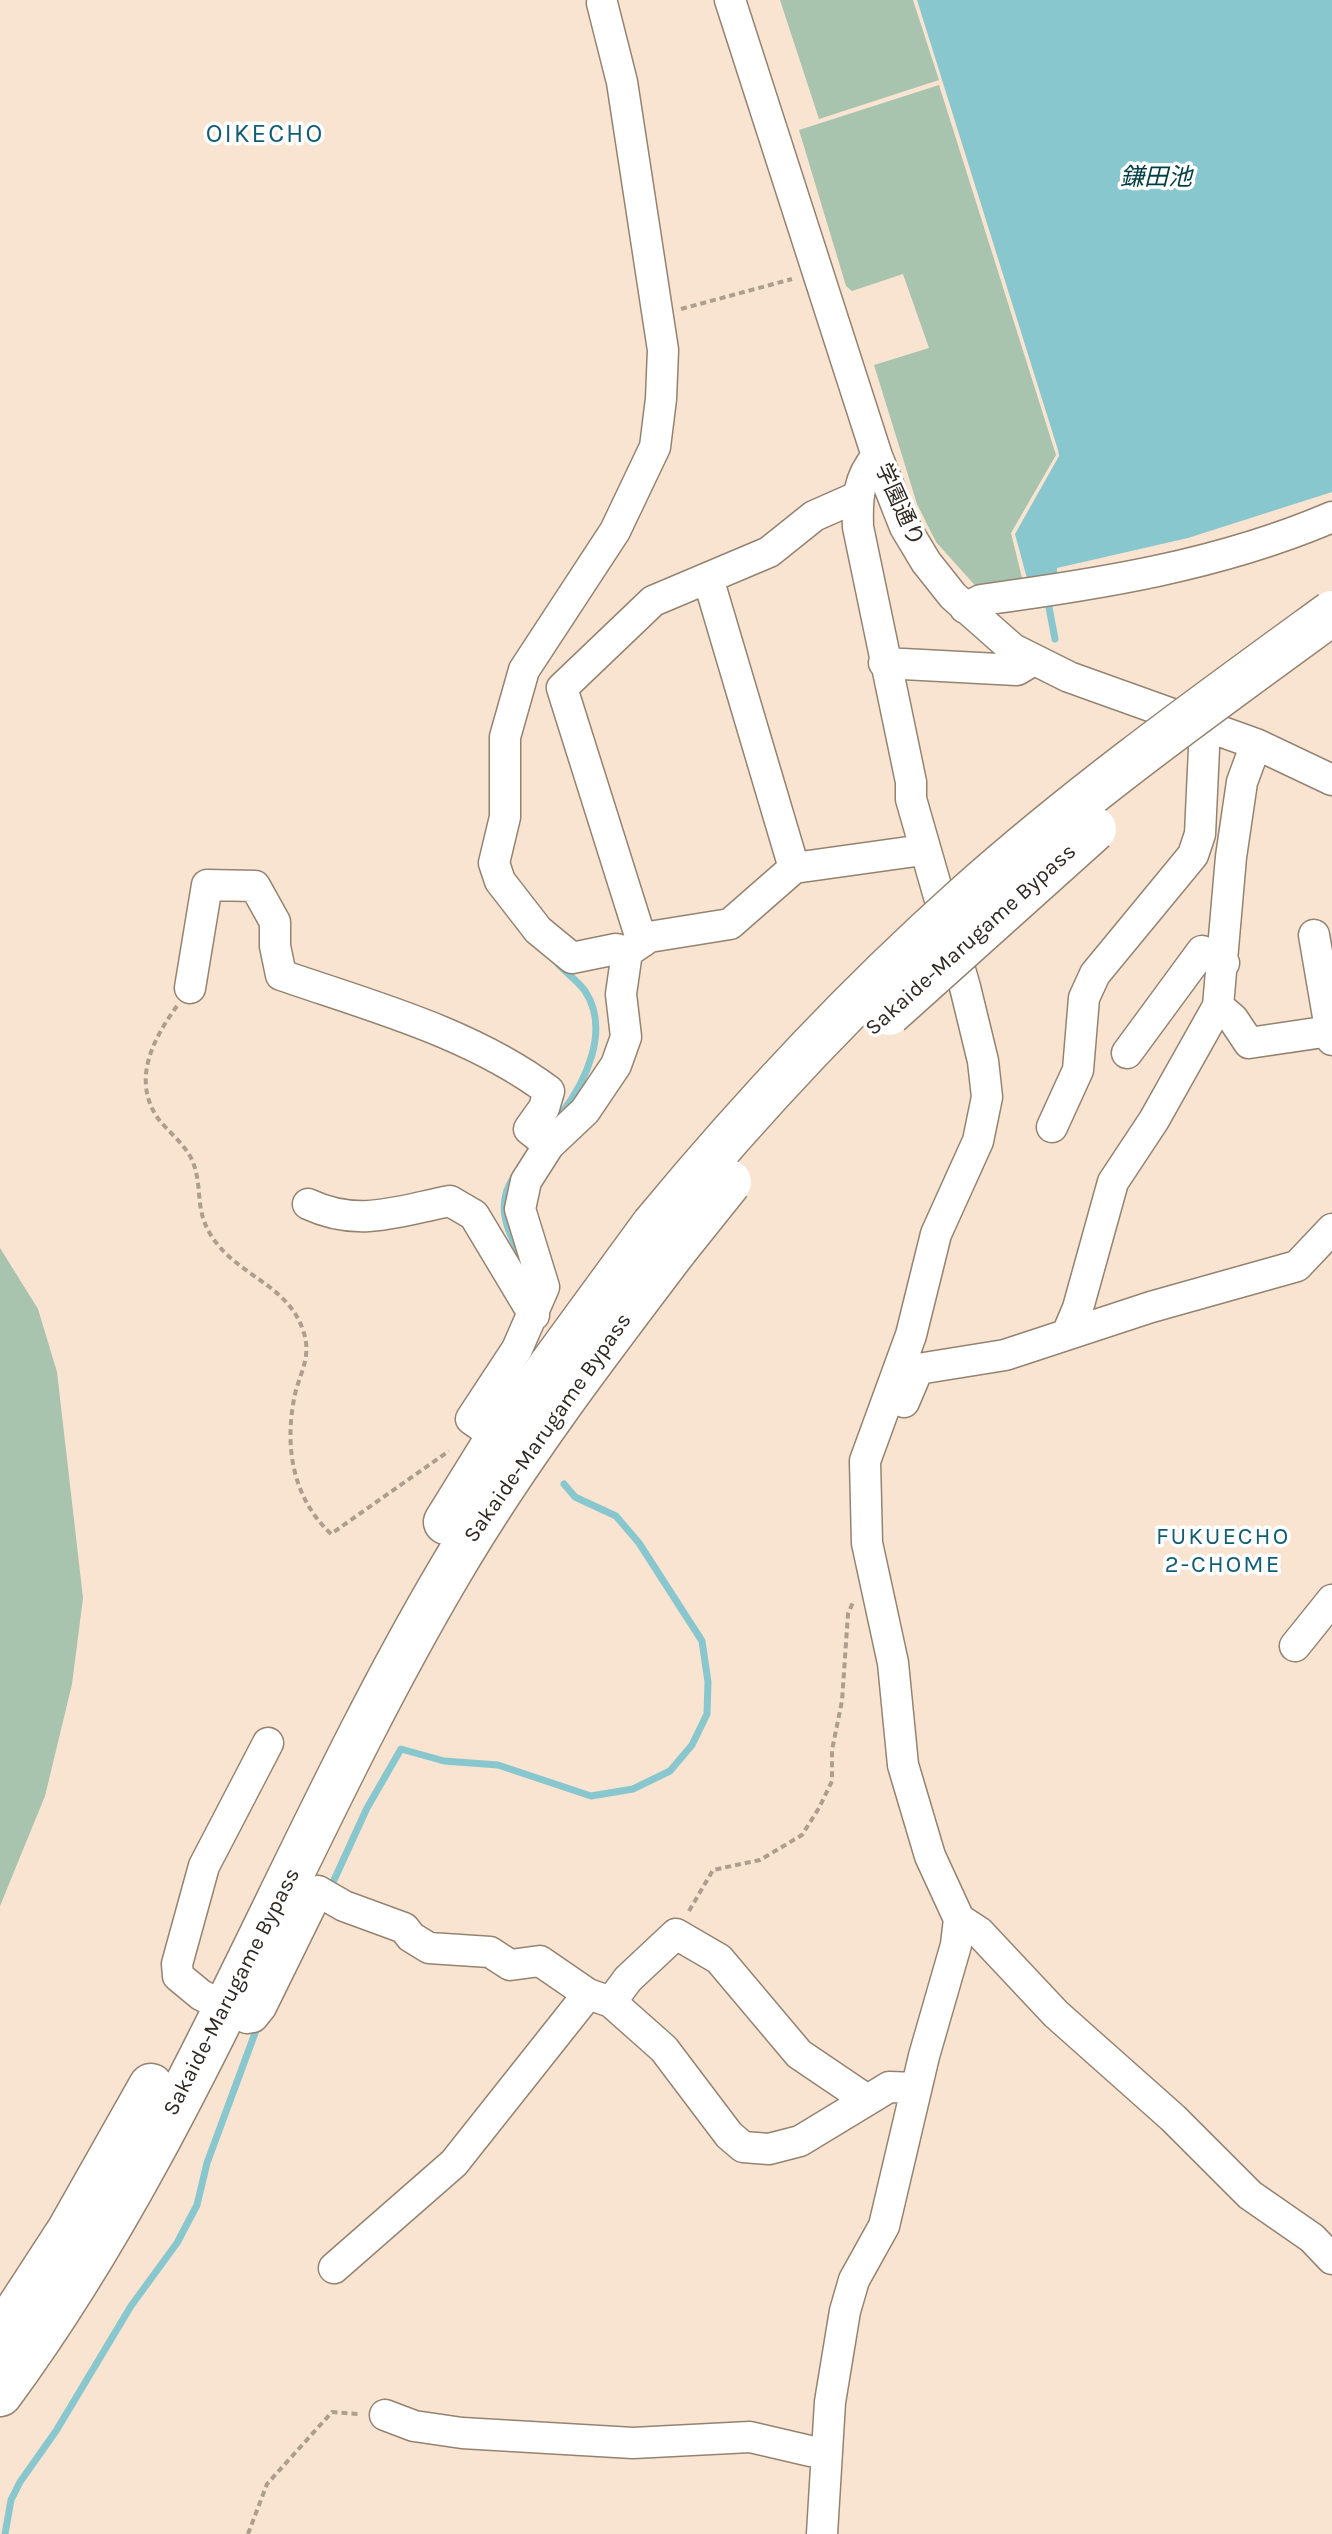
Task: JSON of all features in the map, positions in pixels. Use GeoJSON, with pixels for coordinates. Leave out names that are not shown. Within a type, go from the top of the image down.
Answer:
{"type":"FeatureCollection","features":[{"type":"Feature","properties":{"kind":"highway","name":"Sakaide-Marugame Bypass"},"geometry":{"type":"LineString","coordinates":[[0,2394],[92,2254],[214,2002],[371,1655],[431,1546],[487,1431],[665,1236],[795,1064],[966,898],[1075,806],[1332,613]]}},
{"type":"Feature","properties":{"kind":"highway","name":"Sakaide-Marugame Bypass"},"geometry":{"type":"LineString","coordinates":[[0,2337],[214,2002],[315,1829],[450,1570],[589,1363],[665,1236],[730,1180],[815,1087],[911,990],[1092,831],[1332,649]]}},
{"type":"Feature","properties":{"kind":"street","name":"学園通り"},"geometry":{"type":"LineString","coordinates":[[730,0],[877,456],[914,545],[965,608],[1032,661],[1256,744],[1332,780]]}},
{"type":"Feature","properties":{"kind":"street"},"geometry":{"type":"LineString","coordinates":[[602,3],[622,82],[663,350],[655,447],[615,531],[524,670],[505,737],[505,817],[494,863],[500,881],[538,930],[572,958],[634,947],[649,937],[730,924],[794,868],[923,850]]}},
{"type":"Feature","properties":{"kind":"street"},"geometry":{"type":"LineString","coordinates":[[822,2534],[830,2402],[845,2311],[854,2280],[884,2226],[916,2088],[956,1945],[959,1919],[930,1856],[903,1765],[895,1682],[867,1543],[865,1466],[911,1335],[936,1234],[986,1118],[983,1061],[923,850],[864,561],[857,497],[864,472],[877,456]]}},
{"type":"Feature","properties":{"kind":"street"},"geometry":{"type":"LineString","coordinates":[[487,1431],[471,1419],[534,1315],[544,1287],[520,1209],[526,1181],[543,1141],[585,1111],[616,1065],[626,1037],[621,994],[634,947],[562,688],[653,601],[769,552],[814,516],[857,497]]}},
{"type":"Feature","properties":{"kind":"street"},"geometry":{"type":"LineString","coordinates":[[965,608],[981,600],[1102,584],[1226,554],[1332,517]]}},
{"type":"Feature","properties":{"kind":"street"},"geometry":{"type":"LineString","coordinates":[[864,561],[914,545]]}},
{"type":"Feature","properties":{"kind":"street"},"geometry":{"type":"LineString","coordinates":[[708,578],[794,868]]}},
{"type":"Feature","properties":{"kind":"street"},"geometry":{"type":"LineString","coordinates":[[884,663],[1017,670],[1032,661]]}},
{"type":"Feature","properties":{"kind":"street"},"geometry":{"type":"LineString","coordinates":[[1052,1127],[1078,1070],[1084,998],[1095,974],[1193,855],[1200,834],[1205,727]]}},
{"type":"Feature","properties":{"kind":"street"},"geometry":{"type":"LineString","coordinates":[[1067,1334],[1078,1308],[1113,1182],[1154,1120],[1218,1006],[1231,857],[1242,782],[1256,744]]}},
{"type":"Feature","properties":{"kind":"street"},"geometry":{"type":"LineString","coordinates":[[190,988],[207,885],[255,886],[275,922],[275,946],[281,975],[374,1007],[520,1069],[549,1091],[544,1108],[529,1129],[543,1141]]}},
{"type":"Feature","properties":{"kind":"street"},"geometry":{"type":"LineString","coordinates":[[1218,1006],[1233,1019],[1249,1043],[1331,1035],[1314,935]]}},
{"type":"Feature","properties":{"kind":"street"},"geometry":{"type":"LineString","coordinates":[[1127,1053],[1202,951],[1224,963]]}},
{"type":"Feature","properties":{"kind":"street"},"geometry":{"type":"LineString","coordinates":[[308,1204],[334,1216],[359,1219],[450,1201],[474,1215],[534,1315]]}},
{"type":"Feature","properties":{"kind":"street"},"geometry":{"type":"LineString","coordinates":[[895,1682],[881,1664],[856,1580],[853,1482],[865,1466],[882,1453],[918,1369],[1005,1355],[1297,1266],[1331,1231]]}},
{"type":"Feature","properties":{"kind":"street"},"geometry":{"type":"LineString","coordinates":[[1295,1646],[1332,1600]]}},
{"type":"Feature","properties":{"kind":"street"},"geometry":{"type":"LineString","coordinates":[[268,1743],[204,1866],[177,1964],[178,1976],[214,2002],[247,2018],[261,2007],[324,1894],[344,1906],[404,1928],[411,1937],[429,1948],[490,1952],[510,1965],[540,1961],[599,1998],[664,2049],[729,2135],[743,2147],[769,2149],[800,2141],[889,2087],[916,2088]]}},
{"type":"Feature","properties":{"kind":"street"},"geometry":{"type":"LineString","coordinates":[[959,1919],[979,1932],[1056,2014],[1173,2118],[1250,2195],[1312,2238],[1332,2259]]}},
{"type":"Feature","properties":{"kind":"street"},"geometry":{"type":"LineString","coordinates":[[334,2268],[454,2163],[599,1998],[628,1979],[676,1934],[719,1959],[799,2054],[867,2100]]}},
{"type":"Feature","properties":{"kind":"street"},"geometry":{"type":"LineString","coordinates":[[385,2415],[414,2426],[462,2433],[633,2443],[750,2437],[827,2452]]}},
{"type":"Feature","properties":{"kind":"path"},"geometry":{"type":"LineString","coordinates":[[658,315],[802,276]]}},
{"type":"Feature","properties":{"kind":"path"},"geometry":{"type":"LineString","coordinates":[[190,988],[161,1028],[147,1061],[144,1092],[157,1116],[192,1160],[201,1219],[219,1247],[285,1298],[303,1328],[309,1356],[296,1393],[289,1437],[298,1489],[316,1520],[331,1534],[435,1462],[487,1431]]}},
{"type":"Feature","properties":{"kind":"path"},"geometry":{"type":"LineString","coordinates":[[676,1934],[713,1870],[760,1860],[802,1835],[819,1808],[832,1781],[832,1750],[842,1701],[848,1614],[856,1580]]}},
{"type":"Feature","properties":{"kind":"path"},"geometry":{"type":"LineString","coordinates":[[248,2534],[267,2484],[332,2412],[385,2415]]}},
{"type":"Feature","properties":{"kind":"green space"},"geometry":{"type":"Polygon","coordinates":[[[780,0],[913,0],[939,80],[819,119],[780,0]]]}},
{"type":"Feature","properties":{"kind":"green space"},"geometry":{"type":"Polygon","coordinates":[[[939,85],[1056,455],[1011,533],[1024,586],[980,591],[936,542],[917,504],[874,365],[929,348],[903,274],[852,291],[846,286],[799,130],[939,85]]]}},
{"type":"Feature","properties":{"kind":"green space"},"geometry":{"type":"Polygon","coordinates":[[[0,1248],[38,1309],[57,1372],[83,1598],[72,1684],[45,1796],[0,1906],[0,1248]]]}},
{"type":"Feature","properties":{"kind":"water","name":"鎌田池"},"geometry":{"type":"Polygon","coordinates":[[[917,0],[1332,0],[1332,492],[1188,538],[1057,568],[1057,581],[1029,586],[1015,534],[1059,456],[1058,450],[917,0]]]}},
{"type":"Feature","properties":{"kind":"waterway"},"geometry":{"type":"LineString","coordinates":[[1047,597],[1055,639]]}},
{"type":"Feature","properties":{"kind":"waterway"},"geometry":{"type":"LineString","coordinates":[[558,964],[585,991],[596,1022],[592,1056],[586,1072],[561,1114]]}},
{"type":"Feature","properties":{"kind":"waterway"},"geometry":{"type":"LineString","coordinates":[[515,1175],[505,1196],[504,1206],[507,1226],[521,1256]]}},
{"type":"Feature","properties":{"kind":"waterway"},"geometry":{"type":"LineString","coordinates":[[329,1891],[367,1808],[401,1749],[444,1761],[498,1765],[591,1796],[633,1789],[670,1771],[692,1745],[707,1714],[708,1682],[702,1641],[639,1543],[616,1516],[575,1497],[564,1484]]}},
{"type":"Feature","properties":{"kind":"waterway"},"geometry":{"type":"LineString","coordinates":[[5,2534],[11,2500],[20,2482],[56,2431],[131,2306],[177,2243],[197,2205],[207,2163],[258,2025]]}},
{"type":"Feature","properties":{"kind":"district","name":"OIKECHO"},"geometry":{"type":"Point","coordinates":[265,135]}},
{"type":"Feature","properties":{"kind":"district","name":"FUKUECHO 2-CHOME"},"geometry":{"type":"Point","coordinates":[1223,1551]}}]}
